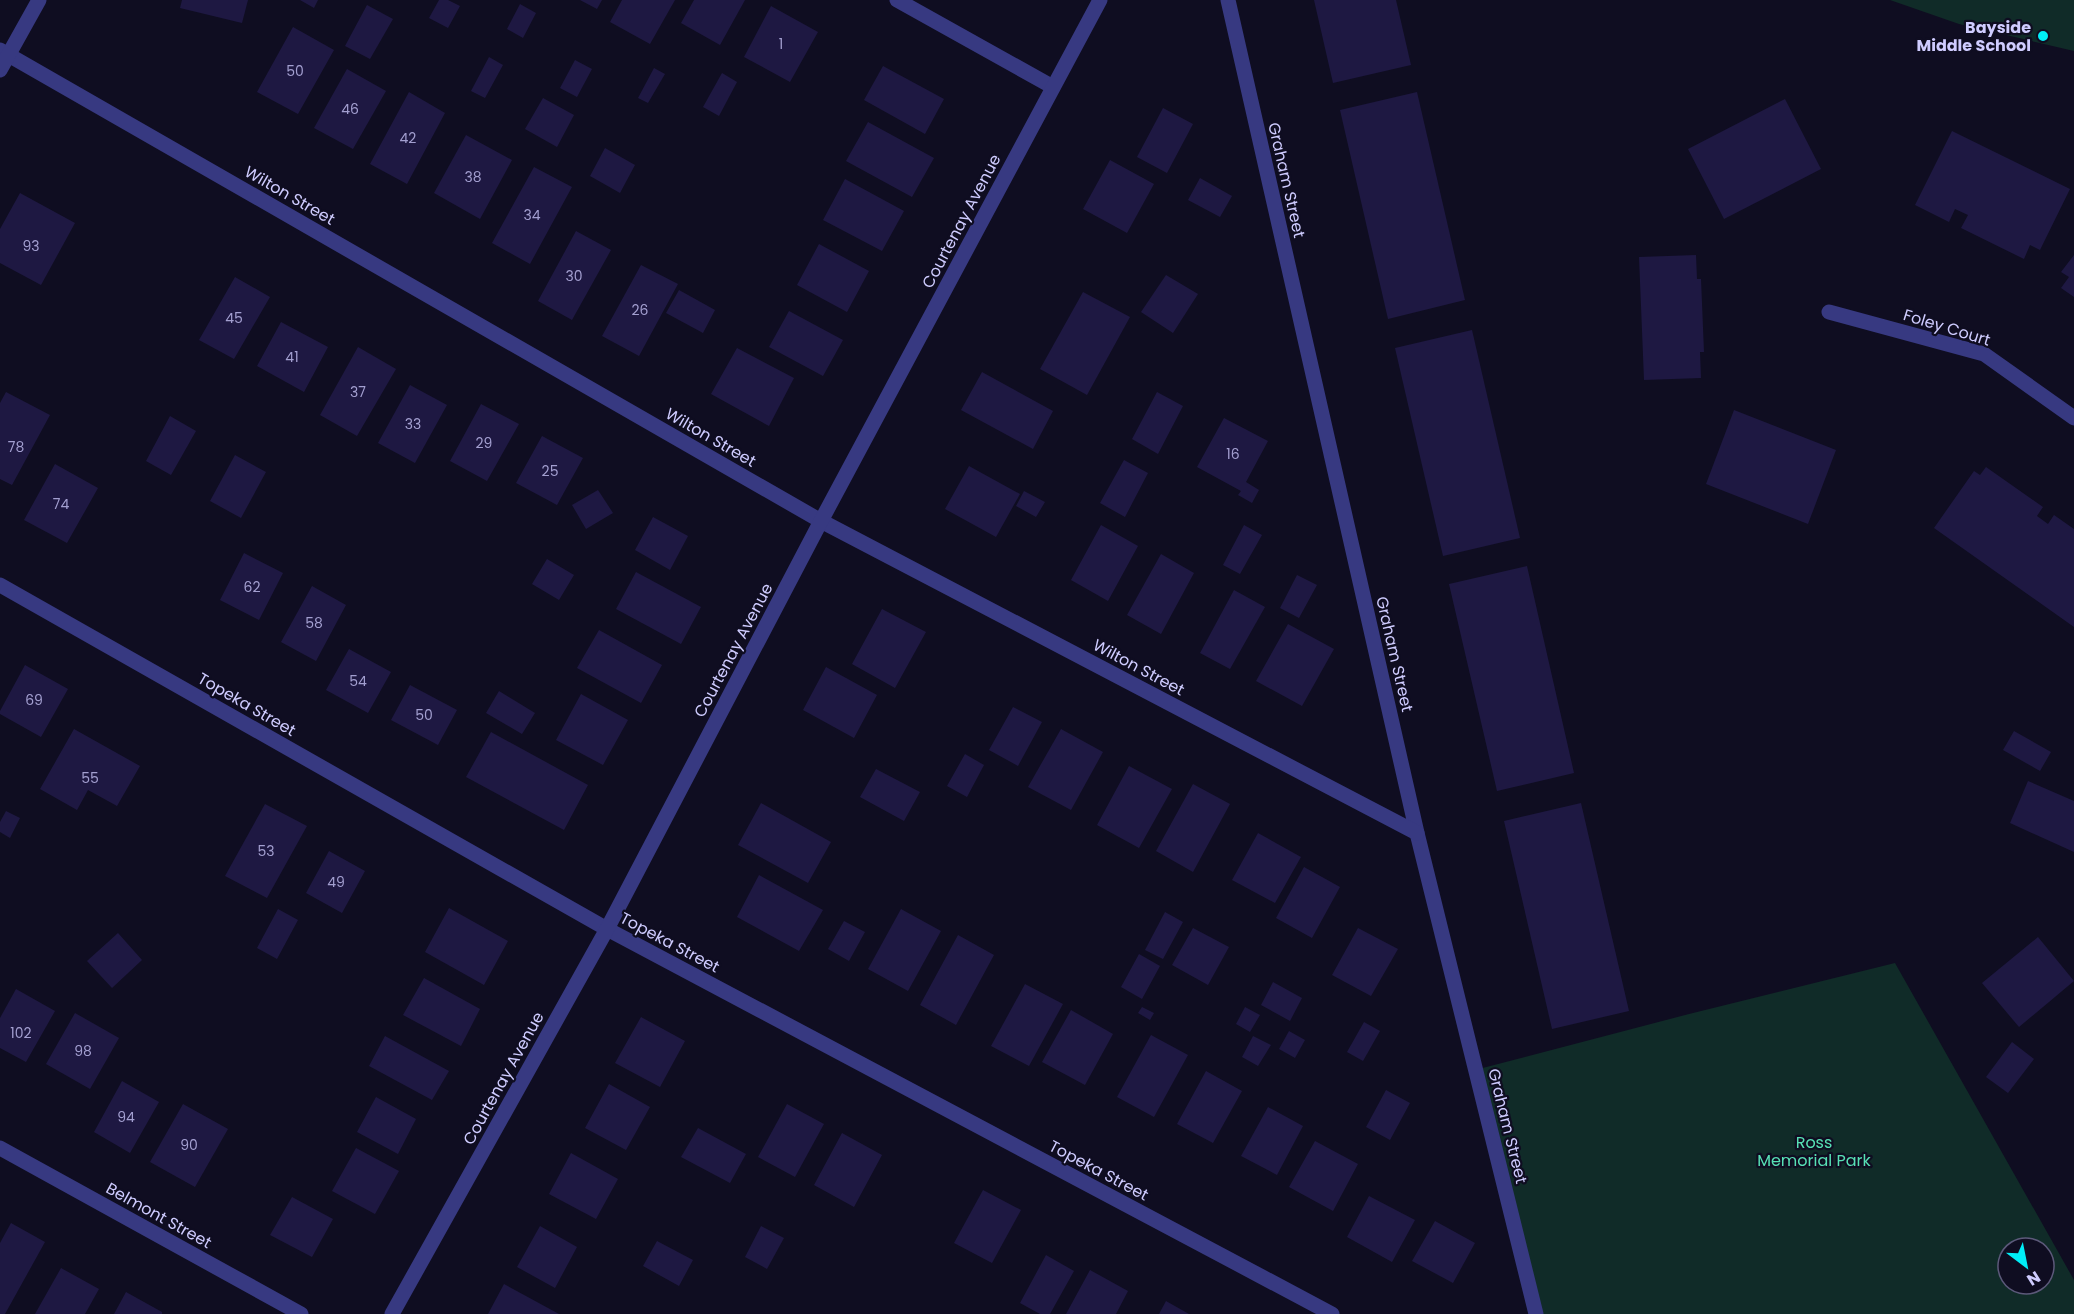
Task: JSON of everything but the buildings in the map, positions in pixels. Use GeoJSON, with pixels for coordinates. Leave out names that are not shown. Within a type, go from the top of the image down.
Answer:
{"type":"FeatureCollection","features":[{"type":"Feature","properties":{"kind":"street"},"geometry":{"type":"LineString","coordinates":[[0,70],[4,52],[39,0]]}},
{"type":"Feature","properties":{"kind":"street"},"geometry":{"type":"LineString","coordinates":[[897,0],[1053,87]]}},
{"type":"Feature","properties":{"kind":"street","name":"Courtenay Avenue"},"geometry":{"type":"LineString","coordinates":[[392,1314],[607,929],[821,521],[1100,0]]}},
{"type":"Feature","properties":{"kind":"street","name":"Graham Street"},"geometry":{"type":"LineString","coordinates":[[1228,0],[1417,833],[1536,1314]]}},
{"type":"Feature","properties":{"kind":"street","name":"Wilton Street"},"geometry":{"type":"LineString","coordinates":[[4,52],[821,521],[1417,833]]}},
{"type":"Feature","properties":{"kind":"street","name":"Foley Court"},"geometry":{"type":"LineString","coordinates":[[1829,312],[1984,354],[2074,418]]}},
{"type":"Feature","properties":{"kind":"street","name":"Topeka Street"},"geometry":{"type":"LineString","coordinates":[[0,585],[607,929],[1332,1314]]}},
{"type":"Feature","properties":{"kind":"street","name":"Belmont Street"},"geometry":{"type":"LineString","coordinates":[[0,1148],[301,1314]]}},
{"type":"Feature","properties":{"kind":"green space","name":"Bayside Middle School"},"geometry":{"type":"Polygon","coordinates":[[[1890,0],[2074,0],[2074,51],[1959,24],[1890,0]]]}},
{"type":"Feature","properties":{"kind":"green space","name":"Ross Memorial Park"},"geometry":{"type":"Polygon","coordinates":[[[1895,963],[2049,1236],[1996,1236],[1996,1296],[2056,1296],[2056,1248],[2074,1280],[2074,1314],[1536,1314],[1475,1070],[1895,963]]]}},
{"type":"Feature","properties":{"kind":"place","name":"Bayside Middle School"},"geometry":{"type":"Point","coordinates":[2043,36]}}]}
